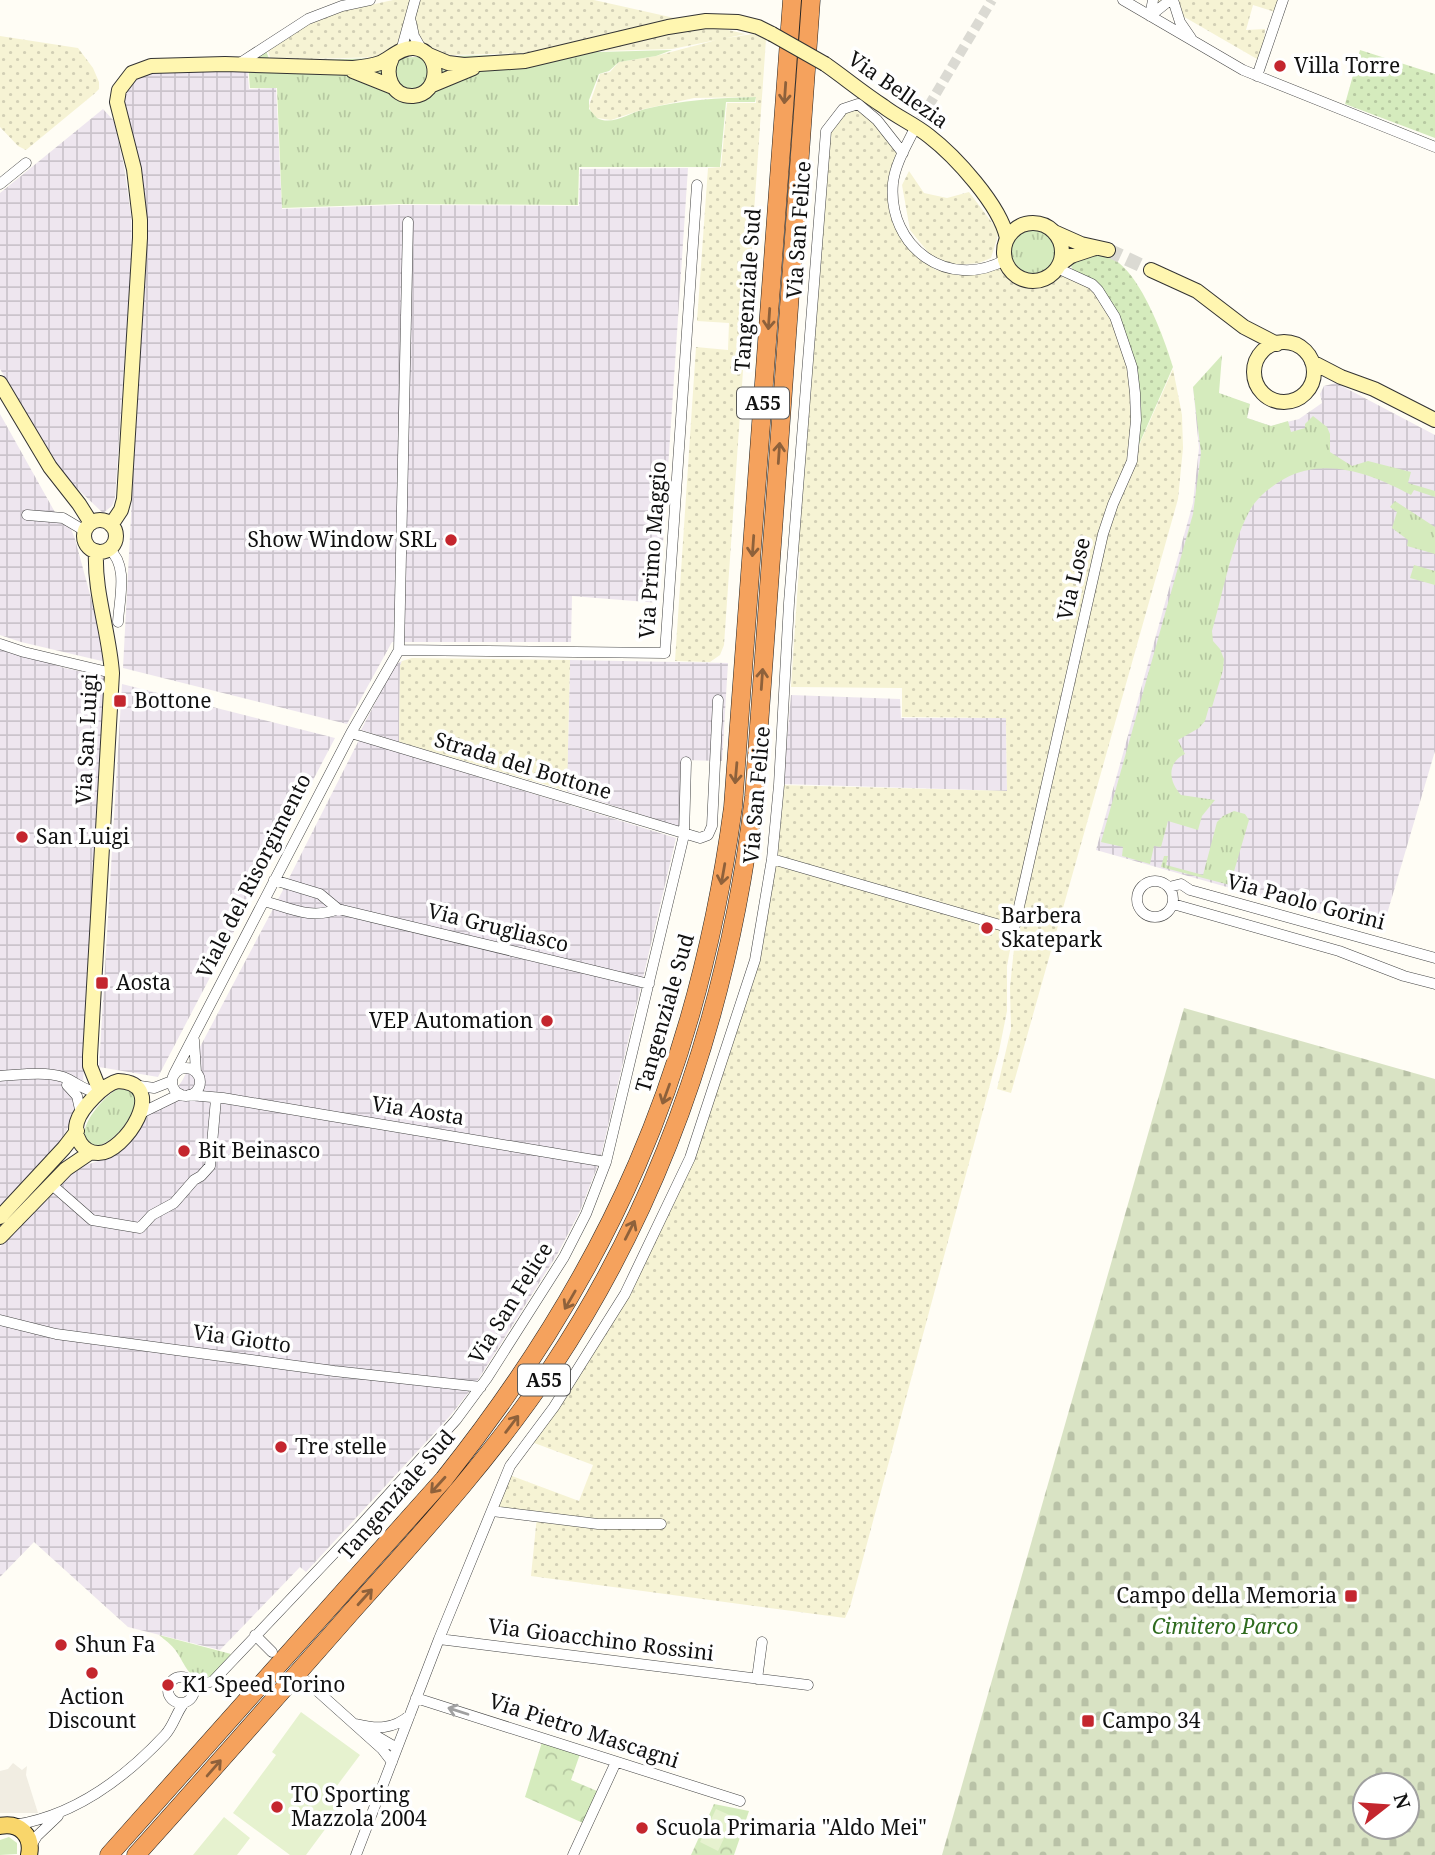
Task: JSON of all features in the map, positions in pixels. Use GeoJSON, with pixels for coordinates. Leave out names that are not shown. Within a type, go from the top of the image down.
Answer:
{"type":"FeatureCollection","features":[{"type":"Feature","properties":{"kind":"highway","name":"Tangenziale Sud"},"geometry":{"type":"LineString","coordinates":[[109,1855],[444,1479],[493,1416],[559,1318],[598,1248],[636,1170],[664,1100],[706,960],[724,874],[733,807],[792,0]]}},
{"type":"Feature","properties":{"kind":"highway","name":"Tangenziale Sud"},"geometry":{"type":"LineString","coordinates":[[136,1855],[459,1491],[529,1402],[577,1328],[616,1258],[656,1175],[690,1087],[715,1009],[733,934],[754,796],[811,0]]}},
{"type":"Feature","properties":{"kind":"highway"},"geometry":{"type":"LineString","coordinates":[[153,1855],[184,1802]]}},
{"type":"Feature","properties":{"kind":"main road"},"geometry":{"type":"LineString","coordinates":[[6,1826],[25,1833],[30,1852]]}},
{"type":"Feature","properties":{"kind":"street"},"geometry":{"type":"LineString","coordinates":[[240,64],[308,19],[342,6],[370,0]]}},
{"type":"Feature","properties":{"kind":"street"},"geometry":{"type":"LineString","coordinates":[[415,0],[387,73],[393,87],[398,92],[413,96],[477,66]]}},
{"type":"Feature","properties":{"kind":"street"},"geometry":{"type":"LineString","coordinates":[[1123,0],[1257,76],[1435,147]]}},
{"type":"Feature","properties":{"kind":"street"},"geometry":{"type":"LineString","coordinates":[[1150,16],[1153,0]]}},
{"type":"Feature","properties":{"kind":"street"},"geometry":{"type":"LineString","coordinates":[[1150,16],[1172,0],[1180,22],[1193,41]]}},
{"type":"Feature","properties":{"kind":"street"},"geometry":{"type":"LineString","coordinates":[[1257,76],[1283,0]]}},
{"type":"Feature","properties":{"kind":"street"},"geometry":{"type":"LineString","coordinates":[[410,18],[414,36],[435,70],[432,85]]}},
{"type":"Feature","properties":{"kind":"street","name":"Via Bellezia"},"geometry":{"type":"LineString","coordinates":[[477,66],[525,61],[667,27],[706,21],[738,22],[758,27],[825,64],[883,107],[927,134],[951,155],[985,196],[1001,221],[1007,238]]}},
{"type":"Feature","properties":{"kind":"street"},"geometry":{"type":"LineString","coordinates":[[27,515],[63,518],[88,527],[101,520],[111,525],[121,510],[124,499],[140,238],[134,169],[118,109],[117,95],[127,78],[145,67],[240,64],[338,68],[372,66],[414,48],[455,65],[477,66]]}},
{"type":"Feature","properties":{"kind":"street"},"geometry":{"type":"LineString","coordinates":[[338,68],[357,72],[393,87]]}},
{"type":"Feature","properties":{"kind":"street","name":"Via San Felice"},"geometry":{"type":"LineString","coordinates":[[356,1855],[439,1639],[510,1466],[554,1407],[625,1294],[690,1158],[755,960],[772,859],[826,131],[836,115],[858,104],[877,120],[903,153]]}},
{"type":"Feature","properties":{"kind":"street"},"geometry":{"type":"LineString","coordinates":[[913,132],[893,184],[894,204],[905,235],[920,253],[940,266],[967,272],[987,268],[1005,260],[1007,238],[1018,227],[1027,224]]}},
{"type":"Feature","properties":{"kind":"street"},"geometry":{"type":"LineString","coordinates":[[0,184],[26,163]]}},
{"type":"Feature","properties":{"kind":"street","name":"Via Primo Maggio"},"geometry":{"type":"LineString","coordinates":[[399,650],[665,653],[697,184]]}},
{"type":"Feature","properties":{"kind":"street","name":"Via Bellezia"},"geometry":{"type":"LineString","coordinates":[[985,196],[1010,216],[1027,224],[1047,226],[1069,240],[1101,249],[1071,257],[1052,275],[1033,281],[1016,276],[1005,260]]}},
{"type":"Feature","properties":{"kind":"street"},"geometry":{"type":"LineString","coordinates":[[351,733],[399,650],[408,222]]}},
{"type":"Feature","properties":{"kind":"street"},"geometry":{"type":"LineString","coordinates":[[1055,232],[1062,251],[1058,267]]}},
{"type":"Feature","properties":{"kind":"street","name":"Via Lose"},"geometry":{"type":"LineString","coordinates":[[772,859],[1014,929],[1103,534],[1132,461],[1135,439],[1132,367],[1115,317],[1092,284],[1058,267]]}},
{"type":"Feature","properties":{"kind":"street"},"geometry":{"type":"LineString","coordinates":[[1151,270],[1197,291],[1244,327],[1277,344]]}},
{"type":"Feature","properties":{"kind":"street"},"geometry":{"type":"LineString","coordinates":[[1244,327],[1256,363],[1256,383],[1261,391],[1277,401],[1296,400],[1303,396],[1312,384],[1312,362],[1300,346],[1290,343],[1277,344],[1264,350],[1256,363]]}},
{"type":"Feature","properties":{"kind":"street"},"geometry":{"type":"LineString","coordinates":[[1312,362],[1341,377],[1374,389],[1435,421]]}},
{"type":"Feature","properties":{"kind":"street"},"geometry":{"type":"LineString","coordinates":[[1312,384],[1341,377]]}},
{"type":"Feature","properties":{"kind":"street","name":"Via San Luigi"},"geometry":{"type":"LineString","coordinates":[[0,383],[88,527],[86,543],[117,556],[121,568],[118,622]]}},
{"type":"Feature","properties":{"kind":"street","name":"Via San Luigi"},"geometry":{"type":"LineString","coordinates":[[100,1092],[90,1056],[112,673],[111,655],[95,577],[103,550],[116,538],[111,525]]}},
{"type":"Feature","properties":{"kind":"street"},"geometry":{"type":"LineString","coordinates":[[0,644],[24,653],[112,673]]}},
{"type":"Feature","properties":{"kind":"street"},"geometry":{"type":"LineString","coordinates":[[686,762],[684,835],[700,838],[710,832],[718,700]]}},
{"type":"Feature","properties":{"kind":"street","name":"Strada del Bottone"},"geometry":{"type":"LineString","coordinates":[[351,733],[684,835]]}},
{"type":"Feature","properties":{"kind":"street","name":"Viale del Risorgimento"},"geometry":{"type":"LineString","coordinates":[[173,1077],[351,733]]}},
{"type":"Feature","properties":{"kind":"street","name":"Via San Felice"},"geometry":{"type":"LineString","coordinates":[[30,1852],[46,1826],[62,1812],[118,1779],[170,1728],[184,1703],[192,1697],[194,1687],[213,1681],[365,1520],[456,1420],[481,1387],[564,1257],[586,1214],[606,1162],[684,835]]}},
{"type":"Feature","properties":{"kind":"street","name":"Via Grugliasco"},"geometry":{"type":"LineString","coordinates":[[274,880],[320,894],[338,909],[649,984]]}},
{"type":"Feature","properties":{"kind":"street"},"geometry":{"type":"LineString","coordinates":[[1159,881],[1169,887],[1173,904],[1168,912],[1154,917],[1145,914],[1137,901],[1139,890],[1147,882],[1159,881]]}},
{"type":"Feature","properties":{"kind":"street","name":"Via Paolo Gorini"},"geometry":{"type":"LineString","coordinates":[[1169,887],[1181,884],[1190,890],[1221,900],[1435,958]]}},
{"type":"Feature","properties":{"kind":"street","name":"Via Grugliasco"},"geometry":{"type":"LineString","coordinates":[[264,901],[314,916],[338,909]]}},
{"type":"Feature","properties":{"kind":"street","name":"Via Paolo Gorini"},"geometry":{"type":"LineString","coordinates":[[1173,904],[1339,951],[1404,976],[1435,984]]}},
{"type":"Feature","properties":{"kind":"street"},"geometry":{"type":"LineString","coordinates":[[141,1113],[195,1092],[198,1077],[194,1039]]}},
{"type":"Feature","properties":{"kind":"street"},"geometry":{"type":"LineString","coordinates":[[90,1056],[99,1070],[118,1081],[133,1085],[155,1088],[185,1068],[198,1077]]}},
{"type":"Feature","properties":{"kind":"street"},"geometry":{"type":"LineString","coordinates":[[0,1076],[52,1074],[70,1080],[84,1090],[100,1092]]}},
{"type":"Feature","properties":{"kind":"street"},"geometry":{"type":"LineString","coordinates":[[52,1074],[73,1089],[81,1115]]}},
{"type":"Feature","properties":{"kind":"street"},"geometry":{"type":"LineString","coordinates":[[173,1077],[174,1088],[184,1095]]}},
{"type":"Feature","properties":{"kind":"street","name":"Via Aosta"},"geometry":{"type":"LineString","coordinates":[[198,1077],[206,1089],[220,1098]]}},
{"type":"Feature","properties":{"kind":"street"},"geometry":{"type":"LineString","coordinates":[[118,1081],[109,1084],[100,1092],[76,1125],[81,1144],[91,1152],[101,1153],[114,1148],[141,1113],[143,1101],[133,1085]]}},
{"type":"Feature","properties":{"kind":"street","name":"Via Aosta"},"geometry":{"type":"LineString","coordinates":[[184,1095],[220,1098],[606,1162]]}},
{"type":"Feature","properties":{"kind":"street"},"geometry":{"type":"LineString","coordinates":[[44,1185],[96,1222],[140,1228],[152,1215],[174,1203],[210,1166],[220,1098]]}},
{"type":"Feature","properties":{"kind":"street"},"geometry":{"type":"LineString","coordinates":[[0,1237],[44,1185],[76,1131]]}},
{"type":"Feature","properties":{"kind":"street"},"geometry":{"type":"LineString","coordinates":[[0,1217],[91,1152]]}},
{"type":"Feature","properties":{"kind":"street","name":"Via Giotto"},"geometry":{"type":"LineString","coordinates":[[0,1320],[56,1334],[334,1371],[481,1387]]}},
{"type":"Feature","properties":{"kind":"street"},"geometry":{"type":"LineString","coordinates":[[492,1511],[588,1523],[661,1524]]}},
{"type":"Feature","properties":{"kind":"street"},"geometry":{"type":"LineString","coordinates":[[255,1635],[272,1652]]}},
{"type":"Feature","properties":{"kind":"street","name":"Via Gioacchino Rossini"},"geometry":{"type":"LineString","coordinates":[[439,1639],[807,1685]]}},
{"type":"Feature","properties":{"kind":"street"},"geometry":{"type":"LineString","coordinates":[[757,1679],[762,1642]]}},
{"type":"Feature","properties":{"kind":"street"},"geometry":{"type":"LineString","coordinates":[[170,1728],[172,1705],[168,1685],[178,1676],[188,1679],[194,1687]]}},
{"type":"Feature","properties":{"kind":"street"},"geometry":{"type":"LineString","coordinates":[[304,1680],[392,1762]]}},
{"type":"Feature","properties":{"kind":"street"},"geometry":{"type":"LineString","coordinates":[[169,1696],[176,1702],[184,1703]]}},
{"type":"Feature","properties":{"kind":"street","name":"Via Pietro Mascagni"},"geometry":{"type":"LineString","coordinates":[[416,1698],[740,1801]]}},
{"type":"Feature","properties":{"kind":"street"},"geometry":{"type":"LineString","coordinates":[[353,1723],[376,1728],[389,1727],[410,1714]]}},
{"type":"Feature","properties":{"kind":"street"},"geometry":{"type":"LineString","coordinates":[[353,1723],[397,1748]]}},
{"type":"Feature","properties":{"kind":"street"},"geometry":{"type":"LineString","coordinates":[[573,1855],[616,1762]]}},
{"type":"Feature","properties":{"kind":"street","name":"Via San Felice"},"geometry":{"type":"LineString","coordinates":[[6,1826],[62,1812]]}},
{"type":"Feature","properties":{"kind":"shaded area"},"geometry":{"type":"Polygon","coordinates":[[[393,0],[594,0],[746,34],[672,49],[271,60],[268,51],[310,23],[343,11],[393,0]]]}},
{"type":"Feature","properties":{"kind":"shaded area"},"geometry":{"type":"Polygon","coordinates":[[[1155,0],[1279,0],[1275,12],[1253,5],[1246,30],[1265,29],[1264,45],[1260,58],[1257,59],[1155,0]]]}},
{"type":"Feature","properties":{"kind":"shaded area"},"geometry":{"type":"Polygon","coordinates":[[[753,34],[766,39],[724,645],[720,655],[710,662],[675,661],[696,347],[728,350],[729,323],[697,321],[708,168],[721,167],[727,103],[756,103],[756,97],[694,98],[644,109],[611,120],[597,118],[589,106],[600,74],[610,72],[619,62],[753,34]]]}},
{"type":"Feature","properties":{"kind":"shaded area"},"geometry":{"type":"Polygon","coordinates":[[[0,36],[78,48],[93,68],[99,82],[99,89],[94,94],[26,150],[18,146],[0,127],[0,36]]]}},
{"type":"Feature","properties":{"kind":"shaded area"},"geometry":{"type":"Polygon","coordinates":[[[247,66],[249,89],[276,88],[282,209],[398,205],[579,206],[580,169],[688,168],[659,603],[572,596],[571,642],[392,642],[347,724],[123,668],[145,249],[121,104],[127,85],[147,71],[247,66]]]}},
{"type":"Feature","properties":{"kind":"shaded area"},"geometry":{"type":"Polygon","coordinates":[[[858,104],[903,153],[895,169],[893,220],[902,239],[917,257],[936,270],[964,275],[983,271],[1005,260],[1057,268],[1098,290],[1132,367],[1134,449],[1113,504],[1014,929],[1007,966],[1007,1011],[999,1051],[845,1618],[531,1576],[537,1516],[492,1511],[507,1474],[579,1501],[593,1465],[529,1441],[600,1335],[690,1158],[755,960],[779,785],[1007,791],[1006,718],[902,717],[902,688],[791,687],[800,552],[794,552],[826,131],[836,115],[858,104]]]}},
{"type":"Feature","properties":{"kind":"shaded area"},"geometry":{"type":"Polygon","coordinates":[[[103,109],[114,121],[124,166],[131,215],[132,249],[115,498],[112,506],[103,513],[65,477],[0,369],[0,193],[103,109]]]}},
{"type":"Feature","properties":{"kind":"shaded area"},"geometry":{"type":"Polygon","coordinates":[[[909,171],[924,193],[947,198],[969,192],[999,232],[991,258],[979,263],[956,265],[932,257],[910,230],[902,185],[909,171]]]}},
{"type":"Feature","properties":{"kind":"shaded area"},"geometry":{"type":"Polygon","coordinates":[[[1173,369],[1182,415],[1183,448],[1178,499],[1011,1093],[997,1089],[1011,1029],[1010,987],[1016,929],[1106,535],[1137,450],[1173,369]]]}},
{"type":"Feature","properties":{"kind":"shaded area"},"geometry":{"type":"Polygon","coordinates":[[[1336,383],[1435,435],[1435,751],[1382,931],[1096,850],[1193,503],[1199,448],[1193,387],[1250,404],[1247,418],[1271,426],[1299,419],[1322,403],[1320,394],[1324,386],[1336,383]]]}},
{"type":"Feature","properties":{"kind":"shaded area"},"geometry":{"type":"Polygon","coordinates":[[[0,414],[61,523],[71,529],[106,662],[0,635],[0,414]]]}},
{"type":"Feature","properties":{"kind":"shaded area"},"geometry":{"type":"Polygon","coordinates":[[[0,648],[65,668],[107,677],[80,1100],[58,1145],[0,1209],[0,648]]]}},
{"type":"Feature","properties":{"kind":"shaded area"},"geometry":{"type":"Polygon","coordinates":[[[412,658],[570,660],[567,791],[399,742],[400,666],[402,661],[412,658]]]}},
{"type":"Feature","properties":{"kind":"shaded area"},"geometry":{"type":"Polygon","coordinates":[[[570,660],[728,663],[722,761],[682,760],[680,827],[567,791],[570,660]]]}},
{"type":"Feature","properties":{"kind":"shaded area"},"geometry":{"type":"Polygon","coordinates":[[[402,661],[399,742],[361,730],[395,665],[402,661]]]}},
{"type":"Feature","properties":{"kind":"shaded area"},"geometry":{"type":"Polygon","coordinates":[[[122,684],[335,738],[158,1077],[99,1067],[122,684]]]}},
{"type":"Feature","properties":{"kind":"shaded area"},"geometry":{"type":"Polygon","coordinates":[[[791,695],[900,699],[901,718],[1006,718],[1007,791],[783,784],[791,695]]]}},
{"type":"Feature","properties":{"kind":"shaded area"},"geometry":{"type":"Polygon","coordinates":[[[359,740],[676,838],[600,1160],[580,1211],[558,1253],[476,1383],[450,1416],[306,1572],[300,1567],[220,1650],[128,1627],[34,1542],[0,1577],[0,1247],[71,1175],[86,1165],[123,1150],[149,1114],[173,1093],[182,1081],[359,740]]]}},
{"type":"Feature","properties":{"kind":"shaded area"},"geometry":{"type":"Polygon","coordinates":[[[13,1763],[22,1770],[27,1766],[26,1775],[38,1813],[0,1813],[0,1771],[8,1769],[13,1763]]]}},
{"type":"Feature","properties":{"kind":"green space"},"geometry":{"type":"Polygon","coordinates":[[[672,50],[656,56],[619,62],[609,71],[599,74],[589,100],[589,109],[597,118],[609,121],[673,103],[756,97],[755,102],[726,102],[720,167],[579,167],[578,205],[398,204],[282,208],[277,88],[250,88],[248,63],[266,51],[270,61],[672,50]]]}},
{"type":"Feature","properties":{"kind":"green space"},"geometry":{"type":"Polygon","coordinates":[[[1360,50],[1435,74],[1435,138],[1345,104],[1360,50]]]}},
{"type":"Feature","properties":{"kind":"green space"},"geometry":{"type":"Polygon","coordinates":[[[1033,223],[1044,225],[1057,236],[1062,252],[1060,263],[1049,276],[1033,281],[1022,279],[1009,268],[1004,252],[1006,241],[1017,228],[1033,223]]]}},
{"type":"Feature","properties":{"kind":"green space"},"geometry":{"type":"Polygon","coordinates":[[[1081,254],[1103,255],[1115,260],[1127,271],[1138,285],[1156,320],[1173,367],[1137,449],[1139,421],[1118,316],[1073,271],[1071,266],[1081,254]]]}},
{"type":"Feature","properties":{"kind":"green space"},"geometry":{"type":"Polygon","coordinates":[[[1222,355],[1219,393],[1250,404],[1247,418],[1271,426],[1288,421],[1291,432],[1305,428],[1305,424],[1313,416],[1327,427],[1330,434],[1330,452],[1352,466],[1368,461],[1411,472],[1408,483],[1435,491],[1435,497],[1414,490],[1411,495],[1380,480],[1332,468],[1300,472],[1284,479],[1255,502],[1237,540],[1212,631],[1213,641],[1224,659],[1212,707],[1209,707],[1205,721],[1199,728],[1178,740],[1185,754],[1175,762],[1171,773],[1181,795],[1215,800],[1202,816],[1198,830],[1168,821],[1161,847],[1154,846],[1150,864],[1122,856],[1123,847],[1101,842],[1193,514],[1201,453],[1193,387],[1222,355]]]}},
{"type":"Feature","properties":{"kind":"green space"},"geometry":{"type":"Polygon","coordinates":[[[1395,501],[1435,527],[1435,554],[1407,546],[1408,540],[1392,528],[1397,512],[1390,507],[1395,501]]]}},
{"type":"Feature","properties":{"kind":"green space"},"geometry":{"type":"Polygon","coordinates":[[[1414,565],[1435,571],[1435,585],[1410,578],[1414,565]]]}},
{"type":"Feature","properties":{"kind":"green space"},"geometry":{"type":"Polygon","coordinates":[[[1234,811],[1245,814],[1249,820],[1230,885],[1161,867],[1164,856],[1168,856],[1166,865],[1203,875],[1217,822],[1234,811]]]}},
{"type":"Feature","properties":{"kind":"green space","name":"Cimitero Parco"},"geometry":{"type":"Polygon","coordinates":[[[1184,1008],[1435,1079],[1435,1855],[942,1855],[1184,1008]]]}},
{"type":"Feature","properties":{"kind":"green space"},"geometry":{"type":"Polygon","coordinates":[[[118,1089],[130,1091],[135,1097],[130,1118],[112,1138],[93,1146],[84,1136],[87,1123],[101,1103],[118,1089]]]}},
{"type":"Feature","properties":{"kind":"green space"},"geometry":{"type":"Polygon","coordinates":[[[159,1635],[231,1654],[215,1673],[205,1679],[199,1679],[190,1673],[174,1649],[159,1635]]]}},
{"type":"Feature","properties":{"kind":"green space"},"geometry":{"type":"Polygon","coordinates":[[[301,1712],[360,1755],[330,1795],[343,1805],[306,1855],[290,1855],[233,1813],[276,1755],[272,1752],[301,1712]]]}},
{"type":"Feature","properties":{"kind":"green space"},"geometry":{"type":"Polygon","coordinates":[[[542,1742],[580,1754],[571,1780],[597,1791],[583,1823],[525,1797],[542,1742]]]}},
{"type":"Feature","properties":{"kind":"green space"},"geometry":{"type":"Polygon","coordinates":[[[714,1804],[749,1811],[734,1855],[691,1855],[714,1804]]]}},
{"type":"Feature","properties":{"kind":"green space"},"geometry":{"type":"Polygon","coordinates":[[[716,1809],[734,1817],[718,1851],[700,1842],[716,1809]]]}},
{"type":"Feature","properties":{"kind":"green space"},"geometry":{"type":"Polygon","coordinates":[[[224,1817],[250,1838],[237,1855],[193,1855],[224,1817]]]}},
{"type":"Feature","properties":{"kind":"green space"},"geometry":{"type":"Polygon","coordinates":[[[9,1837],[17,1843],[17,1854],[0,1855],[0,1840],[9,1837]]]}},
{"type":"Feature","properties":{"kind":"tunnel"},"geometry":{"type":"LineString","coordinates":[[913,132],[992,0]]}},
{"type":"Feature","properties":{"kind":"tunnel"},"geometry":{"type":"LineString","coordinates":[[1108,250],[1151,270]]}},
{"type":"Feature","properties":{"kind":"place","name":"Villa Torre"},"geometry":{"type":"Point","coordinates":[1280,66]}},
{"type":"Feature","properties":{"kind":"place","name":"Show Window SRL"},"geometry":{"type":"Point","coordinates":[451,540]}},
{"type":"Feature","properties":{"kind":"place","name":"Bottone"},"geometry":{"type":"Point","coordinates":[120,701]}},
{"type":"Feature","properties":{"kind":"place","name":"San Luigi"},"geometry":{"type":"Point","coordinates":[22,837]}},
{"type":"Feature","properties":{"kind":"place","name":"Barbera Skatepark"},"geometry":{"type":"Point","coordinates":[987,928]}},
{"type":"Feature","properties":{"kind":"place","name":"Aosta"},"geometry":{"type":"Point","coordinates":[102,983]}},
{"type":"Feature","properties":{"kind":"place","name":"VEP Automation"},"geometry":{"type":"Point","coordinates":[547,1021]}},
{"type":"Feature","properties":{"kind":"place","name":"Bit Beinasco"},"geometry":{"type":"Point","coordinates":[184,1151]}},
{"type":"Feature","properties":{"kind":"place","name":"Tre stelle"},"geometry":{"type":"Point","coordinates":[281,1447]}},
{"type":"Feature","properties":{"kind":"place","name":"Campo della Memoria"},"geometry":{"type":"Point","coordinates":[1351,1596]}},
{"type":"Feature","properties":{"kind":"place","name":"Shun Fa"},"geometry":{"type":"Point","coordinates":[61,1645]}},
{"type":"Feature","properties":{"kind":"place","name":"Action Discount"},"geometry":{"type":"Point","coordinates":[92,1673]}},
{"type":"Feature","properties":{"kind":"place","name":"K1 Speed Torino"},"geometry":{"type":"Point","coordinates":[168,1685]}},
{"type":"Feature","properties":{"kind":"place","name":"Campo 34"},"geometry":{"type":"Point","coordinates":[1088,1721]}},
{"type":"Feature","properties":{"kind":"place","name":"TO Sporting Mazzola 2004"},"geometry":{"type":"Point","coordinates":[277,1807]}},
{"type":"Feature","properties":{"kind":"place","name":"Scuola Primaria \"Aldo Mei\""},"geometry":{"type":"Point","coordinates":[642,1828]}}]}
